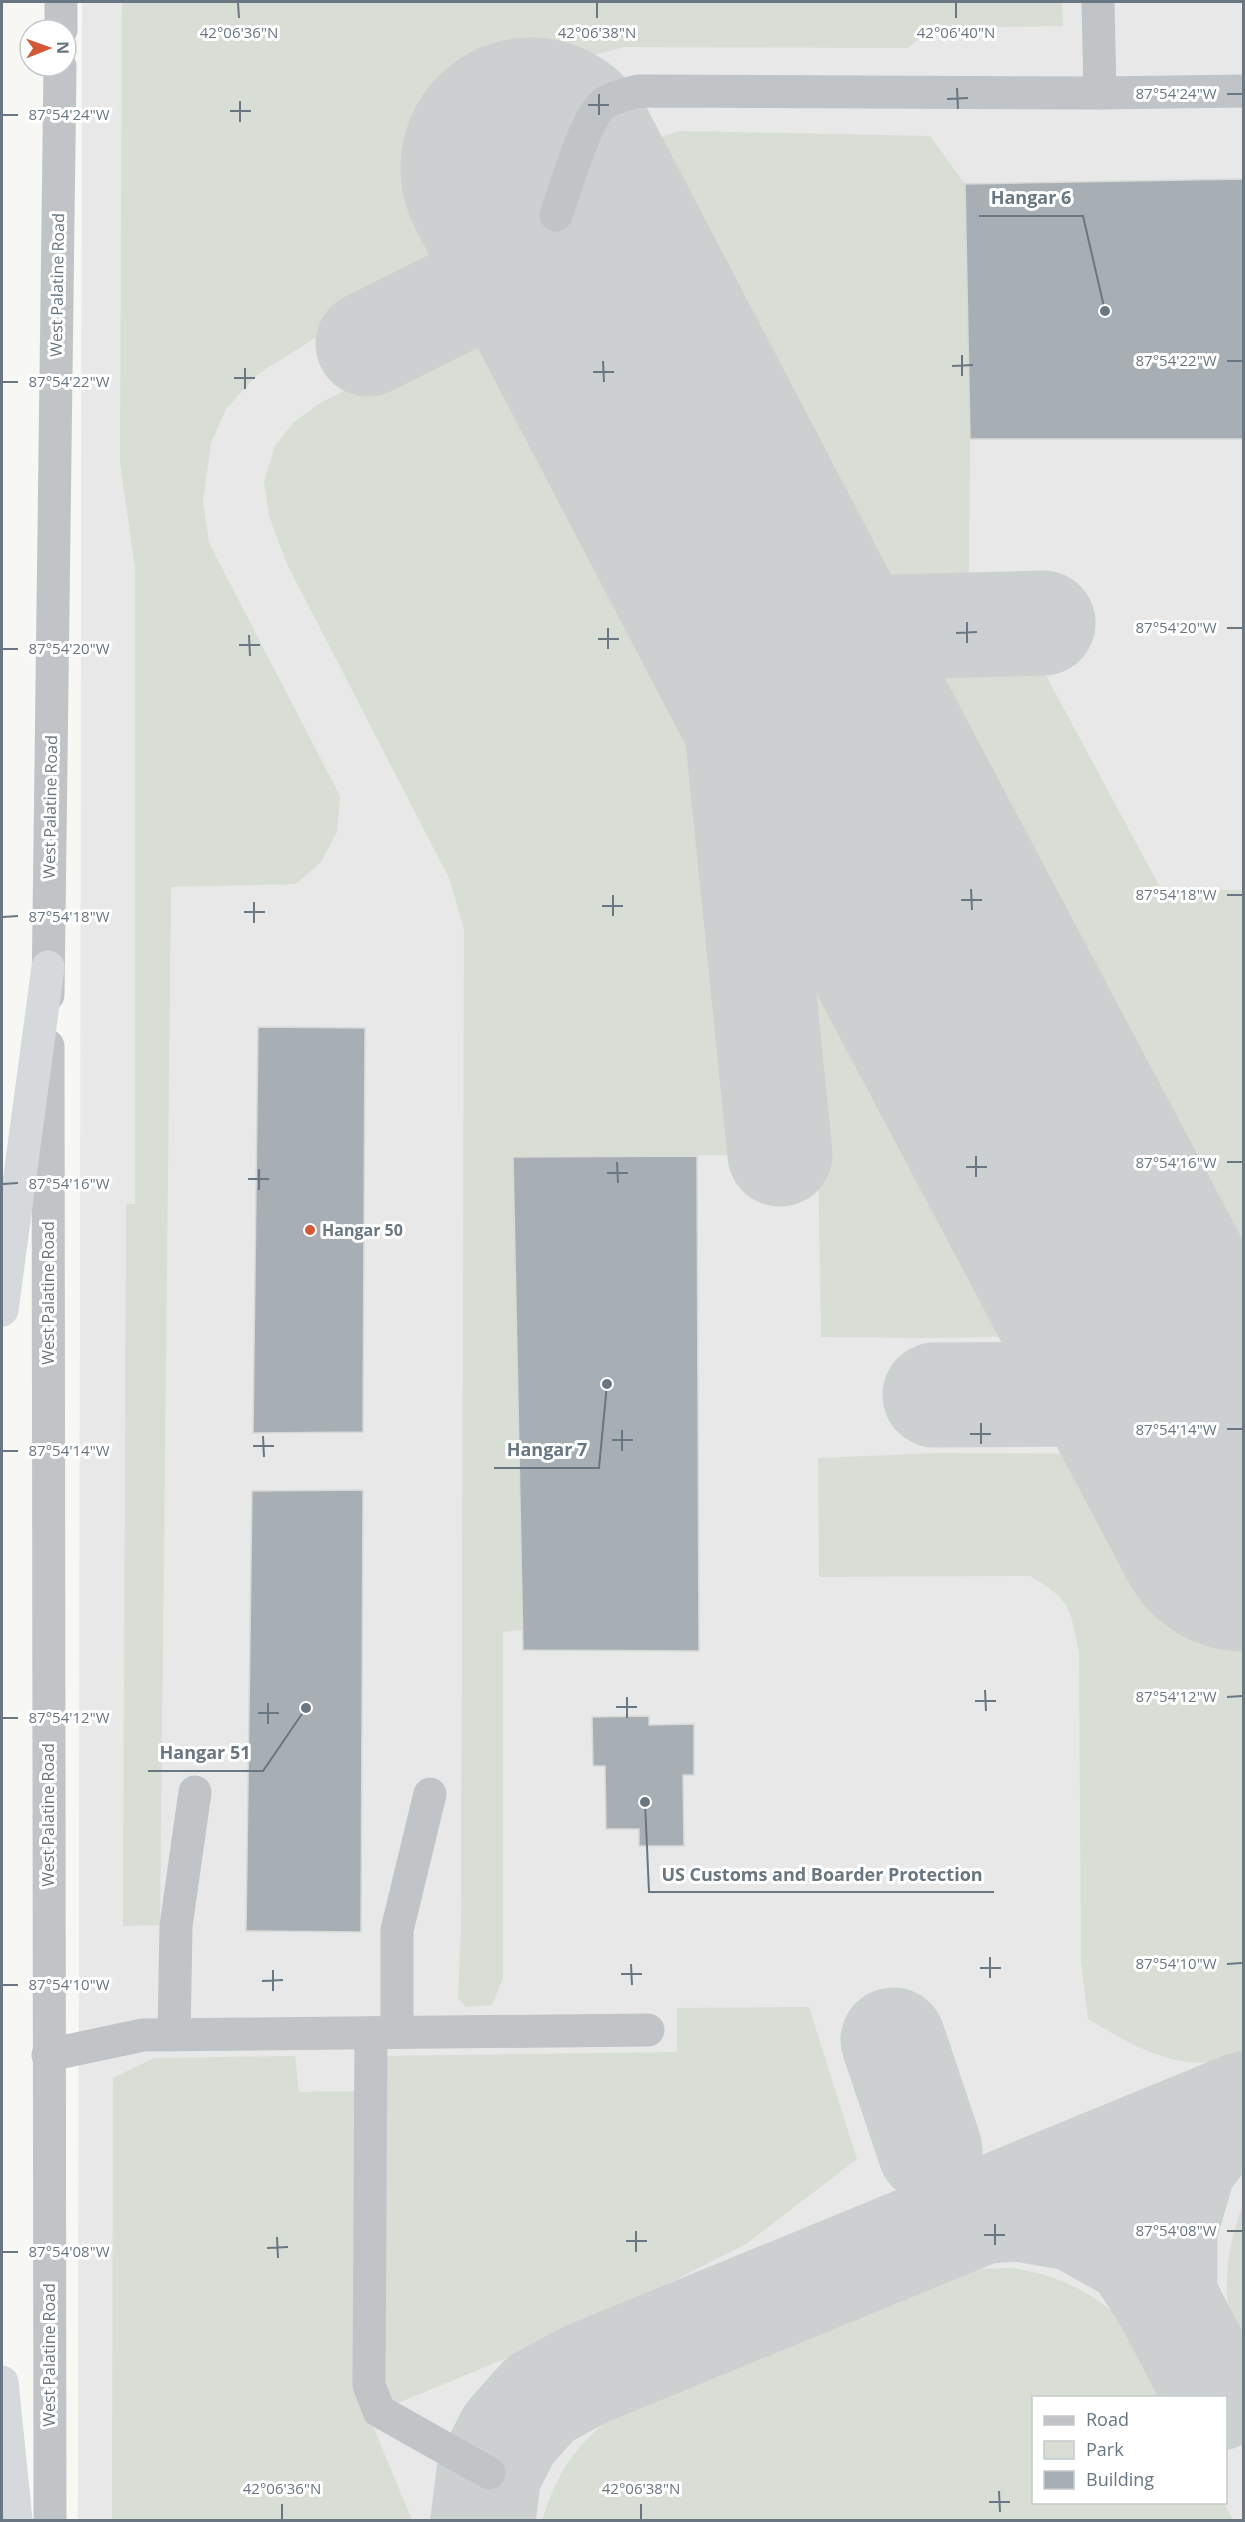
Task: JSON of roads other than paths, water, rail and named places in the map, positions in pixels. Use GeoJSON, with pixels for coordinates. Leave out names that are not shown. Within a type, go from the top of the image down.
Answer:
{"type":"FeatureCollection","features":[{"type":"Feature","properties":{"kind":"highway"},"geometry":{"type":"LineString","coordinates":[[2,1310],[48,967]]}},
{"type":"Feature","properties":{"kind":"highway"},"geometry":{"type":"LineString","coordinates":[[2,2382],[16,2520]]}},
{"type":"Feature","properties":{"kind":"street"},"geometry":{"type":"LineString","coordinates":[[61,2],[61,18]]}},
{"type":"Feature","properties":{"kind":"street"},"geometry":{"type":"LineString","coordinates":[[1098,2],[1100,93]]}},
{"type":"Feature","properties":{"kind":"street","name":"West Palatine Road"},"geometry":{"type":"LineString","coordinates":[[50,2520],[48,967],[60,78]]}},
{"type":"Feature","properties":{"kind":"street"},"geometry":{"type":"LineString","coordinates":[[556,215],[590,121],[603,104],[622,95],[638,91],[1100,93],[1244,91]]}},
{"type":"Feature","properties":{"kind":"street"},"geometry":{"type":"LineString","coordinates":[[174,2035],[176,1926],[195,1792]]}},
{"type":"Feature","properties":{"kind":"street"},"geometry":{"type":"LineString","coordinates":[[430,1794],[397,1930],[384,2033],[369,2385],[379,2411],[489,2473]]}},
{"type":"Feature","properties":{"kind":"street"},"geometry":{"type":"LineString","coordinates":[[48,2055],[143,2035],[648,2030]]}},
{"type":"Feature","properties":{"kind":"place","name":"Hangar 6"},"geometry":{"type":"Point","coordinates":[1105,311]}},
{"type":"Feature","properties":{"kind":"place","name":"Hangar 50"},"geometry":{"type":"Point","coordinates":[310,1230]}},
{"type":"Feature","properties":{"kind":"place","name":"Hangar 7"},"geometry":{"type":"Point","coordinates":[607,1384]}},
{"type":"Feature","properties":{"kind":"place","name":"Hangar 51"},"geometry":{"type":"Point","coordinates":[306,1708]}},
{"type":"Feature","properties":{"kind":"place","name":"US Customs and Boarder Protection"},"geometry":{"type":"Point","coordinates":[645,1802]}}]}
